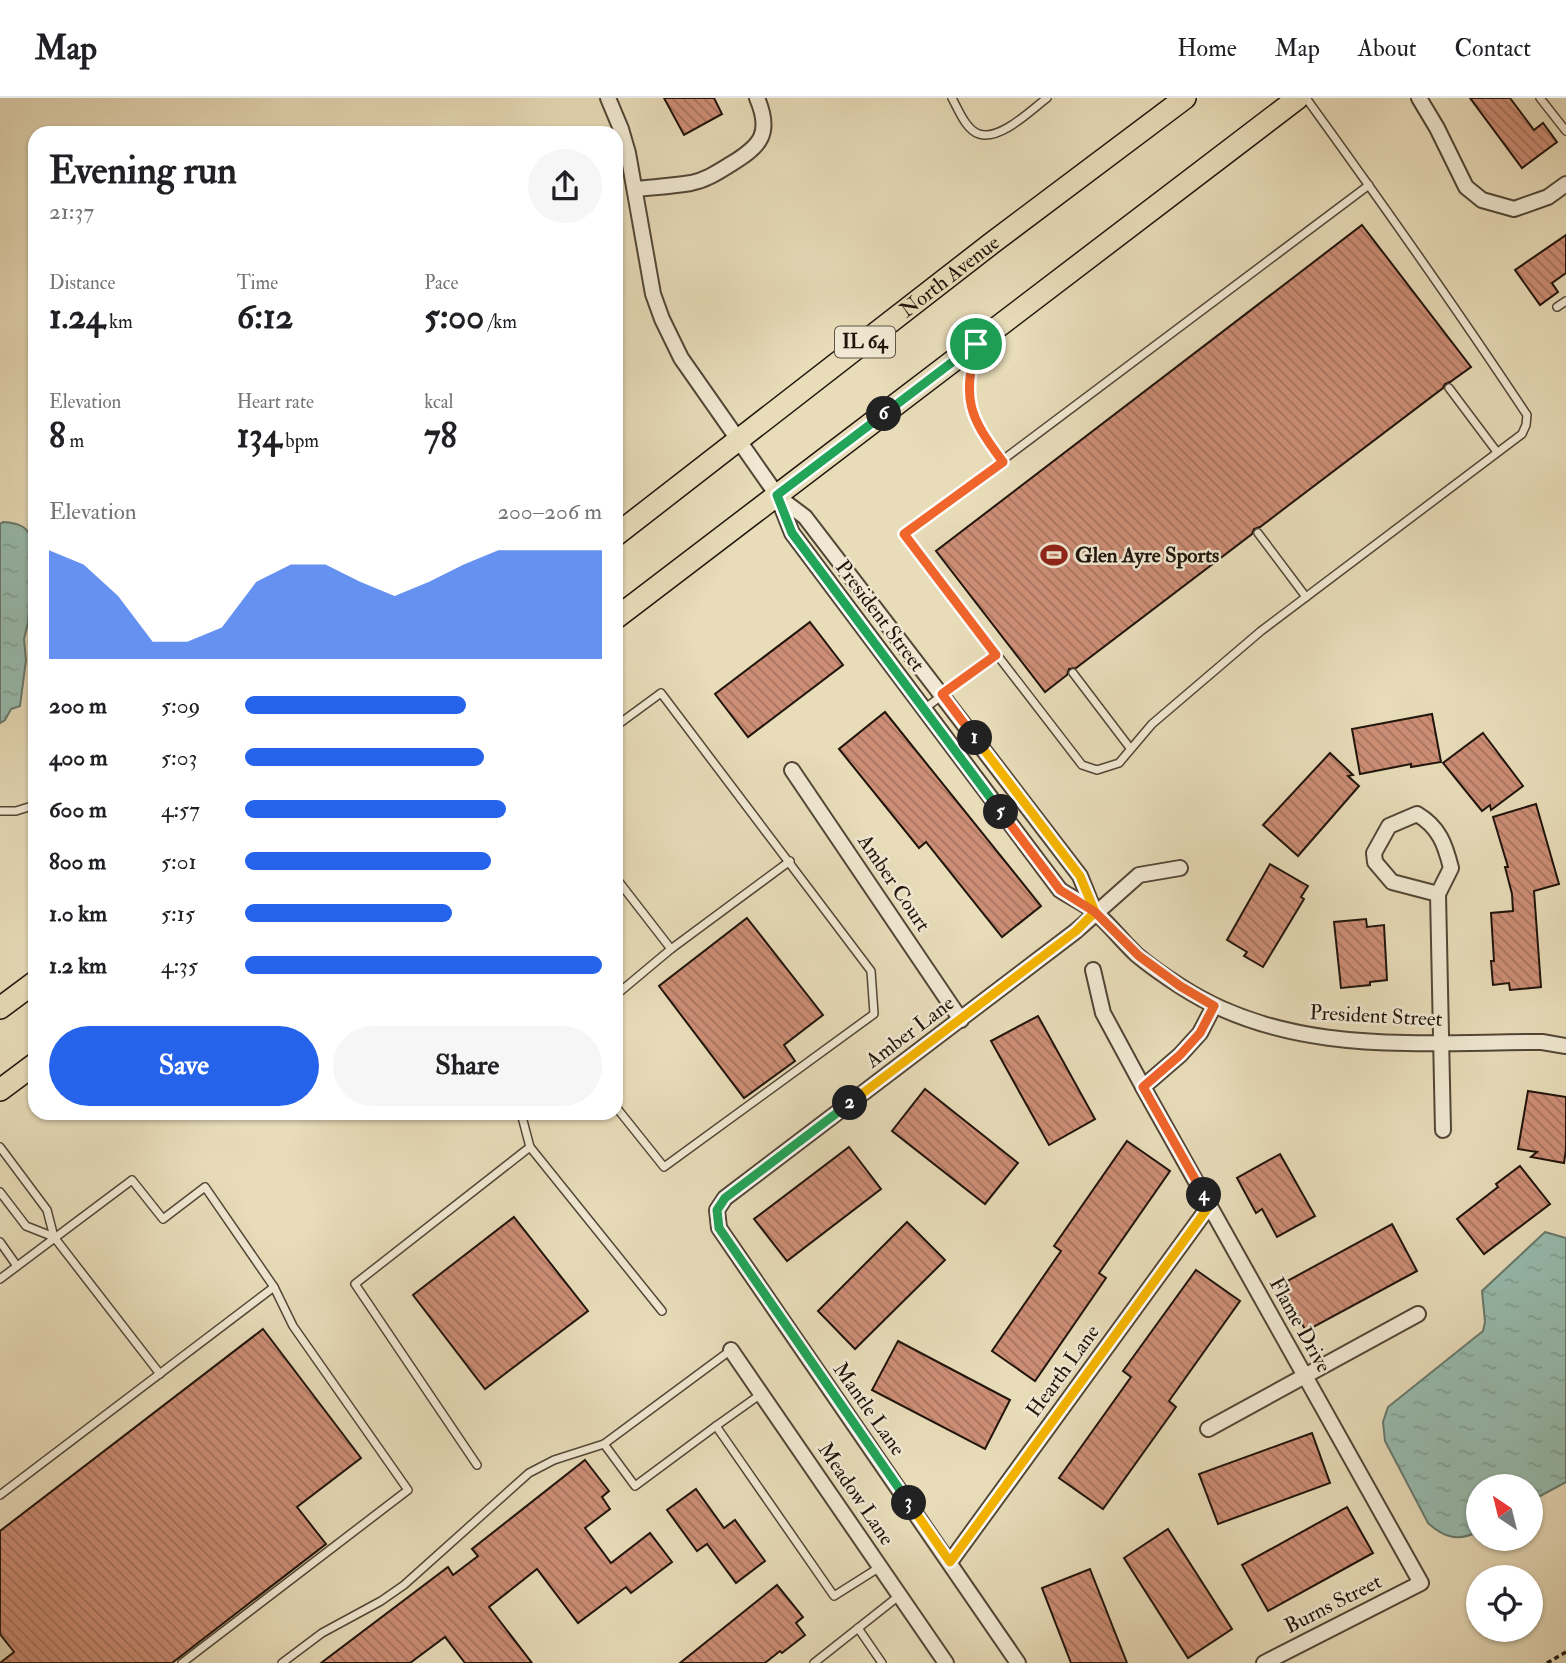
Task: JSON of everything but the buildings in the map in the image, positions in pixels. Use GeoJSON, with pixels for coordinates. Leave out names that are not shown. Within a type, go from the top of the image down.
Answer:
{"type":"FeatureCollection","features":[{"type":"Feature","properties":{"kind":"main road","name":"North Avenue"},"geometry":{"type":"LineString","coordinates":[[623,530],[1185,98]]}},
{"type":"Feature","properties":{"kind":"main road"},"geometry":{"type":"LineString","coordinates":[[623,613],[1298,98]]}},
{"type":"Feature","properties":{"kind":"main road"},"geometry":{"type":"LineString","coordinates":[[0,1009],[28,987]]}},
{"type":"Feature","properties":{"kind":"main road"},"geometry":{"type":"LineString","coordinates":[[0,1090],[28,1069]]}},
{"type":"Feature","properties":{"kind":"street","name":"President Street"},"geometry":{"type":"LineString","coordinates":[[608,98],[620,126]]}},
{"type":"Feature","properties":{"kind":"street"},"geometry":{"type":"LineString","coordinates":[[636,189],[690,183],[708,178],[751,152],[762,137],[765,116],[757,98]]}},
{"type":"Feature","properties":{"kind":"street"},"geometry":{"type":"LineString","coordinates":[[1419,98],[1466,187],[1482,200],[1514,209],[1548,197],[1566,184]]}},
{"type":"Feature","properties":{"kind":"street","name":"President Street"},"geometry":{"type":"LineString","coordinates":[[623,137],[636,189],[653,293],[681,358],[777,495],[792,533],[1060,890],[1095,912],[1139,956],[1180,986],[1214,1006],[1264,1026],[1325,1039],[1382,1042],[1542,1042],[1566,1046]]}},
{"type":"Feature","properties":{"kind":"street","name":"President Street"},"geometry":{"type":"LineString","coordinates":[[777,495],[805,517],[942,694],[1080,876],[1095,912]]}},
{"type":"Feature","properties":{"kind":"street","name":"Amber Court"},"geometry":{"type":"LineString","coordinates":[[792,770],[961,1020]]}},
{"type":"Feature","properties":{"kind":"street"},"geometry":{"type":"LineString","coordinates":[[1438,894],[1392,882],[1374,862],[1374,853],[1388,826],[1417,814],[1431,822],[1445,843],[1451,868],[1438,894],[1443,1130]]}},
{"type":"Feature","properties":{"kind":"street","name":"Amber Lane"},"geometry":{"type":"LineString","coordinates":[[717,1210],[725,1198],[1076,931],[1139,875],[1180,868]]}},
{"type":"Feature","properties":{"kind":"street","name":"Flame Drive"},"geometry":{"type":"LineString","coordinates":[[1093,970],[1103,1013],[1421,1583]]}},
{"type":"Feature","properties":{"kind":"street"},"geometry":{"type":"LineString","coordinates":[[1143,1087],[1180,1055],[1200,1033],[1214,1006]]}},
{"type":"Feature","properties":{"kind":"street","name":"Hearth Lane"},"geometry":{"type":"LineString","coordinates":[[950,1562],[1210,1205]]}},
{"type":"Feature","properties":{"kind":"street","name":"Mantle Lane"},"geometry":{"type":"LineString","coordinates":[[717,1210],[719,1228],[1018,1663]]}},
{"type":"Feature","properties":{"kind":"street"},"geometry":{"type":"LineString","coordinates":[[1208,1429],[1418,1314]]}},
{"type":"Feature","properties":{"kind":"street","name":"Meadow Lane"},"geometry":{"type":"LineString","coordinates":[[731,1350],[946,1663]]}},
{"type":"Feature","properties":{"kind":"street","name":"Burns Street"},"geometry":{"type":"LineString","coordinates":[[1264,1663],[1421,1583]]}},
{"type":"Feature","properties":{"kind":"lane"},"geometry":{"type":"LineString","coordinates":[[952,98],[970,127],[978,134],[990,135],[1004,130],[1047,98]]}},
{"type":"Feature","properties":{"kind":"lane"},"geometry":{"type":"LineString","coordinates":[[1307,98],[1369,185],[1527,415],[1526,425],[1521,434],[1261,631],[1152,724],[1119,762],[1097,769],[1082,765],[904,534],[1369,185]]}},
{"type":"Feature","properties":{"kind":"lane"},"geometry":{"type":"LineString","coordinates":[[1539,98],[1566,131]]}},
{"type":"Feature","properties":{"kind":"lane"},"geometry":{"type":"LineString","coordinates":[[1557,307],[1566,300]]}},
{"type":"Feature","properties":{"kind":"lane"},"geometry":{"type":"LineString","coordinates":[[976,344],[968,390],[970,407],[976,422],[1003,462]]}},
{"type":"Feature","properties":{"kind":"lane"},"geometry":{"type":"LineString","coordinates":[[1449,388],[1497,452]]}},
{"type":"Feature","properties":{"kind":"lane"},"geometry":{"type":"LineString","coordinates":[[1258,533],[1306,597]]}},
{"type":"Feature","properties":{"kind":"lane"},"geometry":{"type":"LineString","coordinates":[[924,709],[996,655]]}},
{"type":"Feature","properties":{"kind":"lane"},"geometry":{"type":"LineString","coordinates":[[1073,673],[1130,748]]}},
{"type":"Feature","properties":{"kind":"lane"},"geometry":{"type":"LineString","coordinates":[[623,721],[661,693],[871,971],[874,1014],[664,1167],[623,1116]]}},
{"type":"Feature","properties":{"kind":"lane"},"geometry":{"type":"LineString","coordinates":[[0,811],[16,811],[28,807]]}},
{"type":"Feature","properties":{"kind":"lane"},"geometry":{"type":"LineString","coordinates":[[623,989],[671,949],[790,861]]}},
{"type":"Feature","properties":{"kind":"lane"},"geometry":{"type":"LineString","coordinates":[[623,888],[671,949]]}},
{"type":"Feature","properties":{"kind":"lane"},"geometry":{"type":"LineString","coordinates":[[523,1120],[530,1147],[662,1311]]}},
{"type":"Feature","properties":{"kind":"lane"},"geometry":{"type":"LineString","coordinates":[[0,1147],[47,1210],[54,1237],[160,1374]]}},
{"type":"Feature","properties":{"kind":"lane"},"geometry":{"type":"LineString","coordinates":[[477,1465],[355,1284],[530,1147]]}},
{"type":"Feature","properties":{"kind":"lane"},"geometry":{"type":"LineString","coordinates":[[0,1279],[132,1180],[163,1219],[205,1187],[274,1287],[293,1326],[408,1489],[182,1663]]}},
{"type":"Feature","properties":{"kind":"lane"},"geometry":{"type":"LineString","coordinates":[[0,1192],[26,1226],[54,1237]]}},
{"type":"Feature","properties":{"kind":"lane"},"geometry":{"type":"LineString","coordinates":[[0,1242],[17,1266]]}},
{"type":"Feature","properties":{"kind":"lane"},"geometry":{"type":"LineString","coordinates":[[0,1495],[274,1287]]}},
{"type":"Feature","properties":{"kind":"lane"},"geometry":{"type":"LineString","coordinates":[[282,1663],[321,1633],[381,1601],[404,1585],[529,1473],[554,1460],[604,1444],[731,1350]]}},
{"type":"Feature","properties":{"kind":"lane"},"geometry":{"type":"LineString","coordinates":[[604,1444],[635,1486],[762,1394]]}},
{"type":"Feature","properties":{"kind":"lane"},"geometry":{"type":"LineString","coordinates":[[716,1426],[834,1596],[880,1566]]}},
{"type":"Feature","properties":{"kind":"lane"},"geometry":{"type":"LineString","coordinates":[[814,1663],[900,1595]]}},
{"type":"Feature","properties":{"kind":"lane"},"geometry":{"type":"LineString","coordinates":[[858,1628],[882,1663]]}},
{"type":"Feature","properties":{"kind":"path"},"geometry":{"type":"LineString","coordinates":[[1547,1663],[1566,1653]]}},
{"type":"Feature","properties":{"kind":"water"},"geometry":{"type":"Polygon","coordinates":[[[14,523],[28,532],[28,623],[24,639],[26,660],[20,706],[11,709],[0,723],[0,524],[14,523]]]}},
{"type":"Feature","properties":{"kind":"water"},"geometry":{"type":"Polygon","coordinates":[[[1545,1232],[1566,1238],[1566,1482],[1544,1494],[1544,1474],[1466,1474],[1466,1537],[1452,1537],[1428,1523],[1385,1441],[1383,1422],[1388,1407],[1483,1331],[1485,1322],[1482,1291],[1545,1232]]]}},
{"type":"Feature","properties":{"kind":"place","name":"Glen Ayre Sports"},"geometry":{"type":"Point","coordinates":[1054,555]}},
{"type":"Feature","properties":{"kind":"route"},"geometry":{"type":"LineString","coordinates":[[976,344],[777,495],[792,533],[1060,890],[1095,912],[1139,956],[1180,986],[1214,1006],[1200,1033],[1180,1055],[1143,1087],[1210,1205],[950,1562],[719,1228],[717,1210],[725,1198],[961,1020],[1076,931],[1095,912],[1080,876],[942,694],[996,655],[904,534],[1003,462],[976,422],[970,407],[968,390],[976,344]]}}]}
